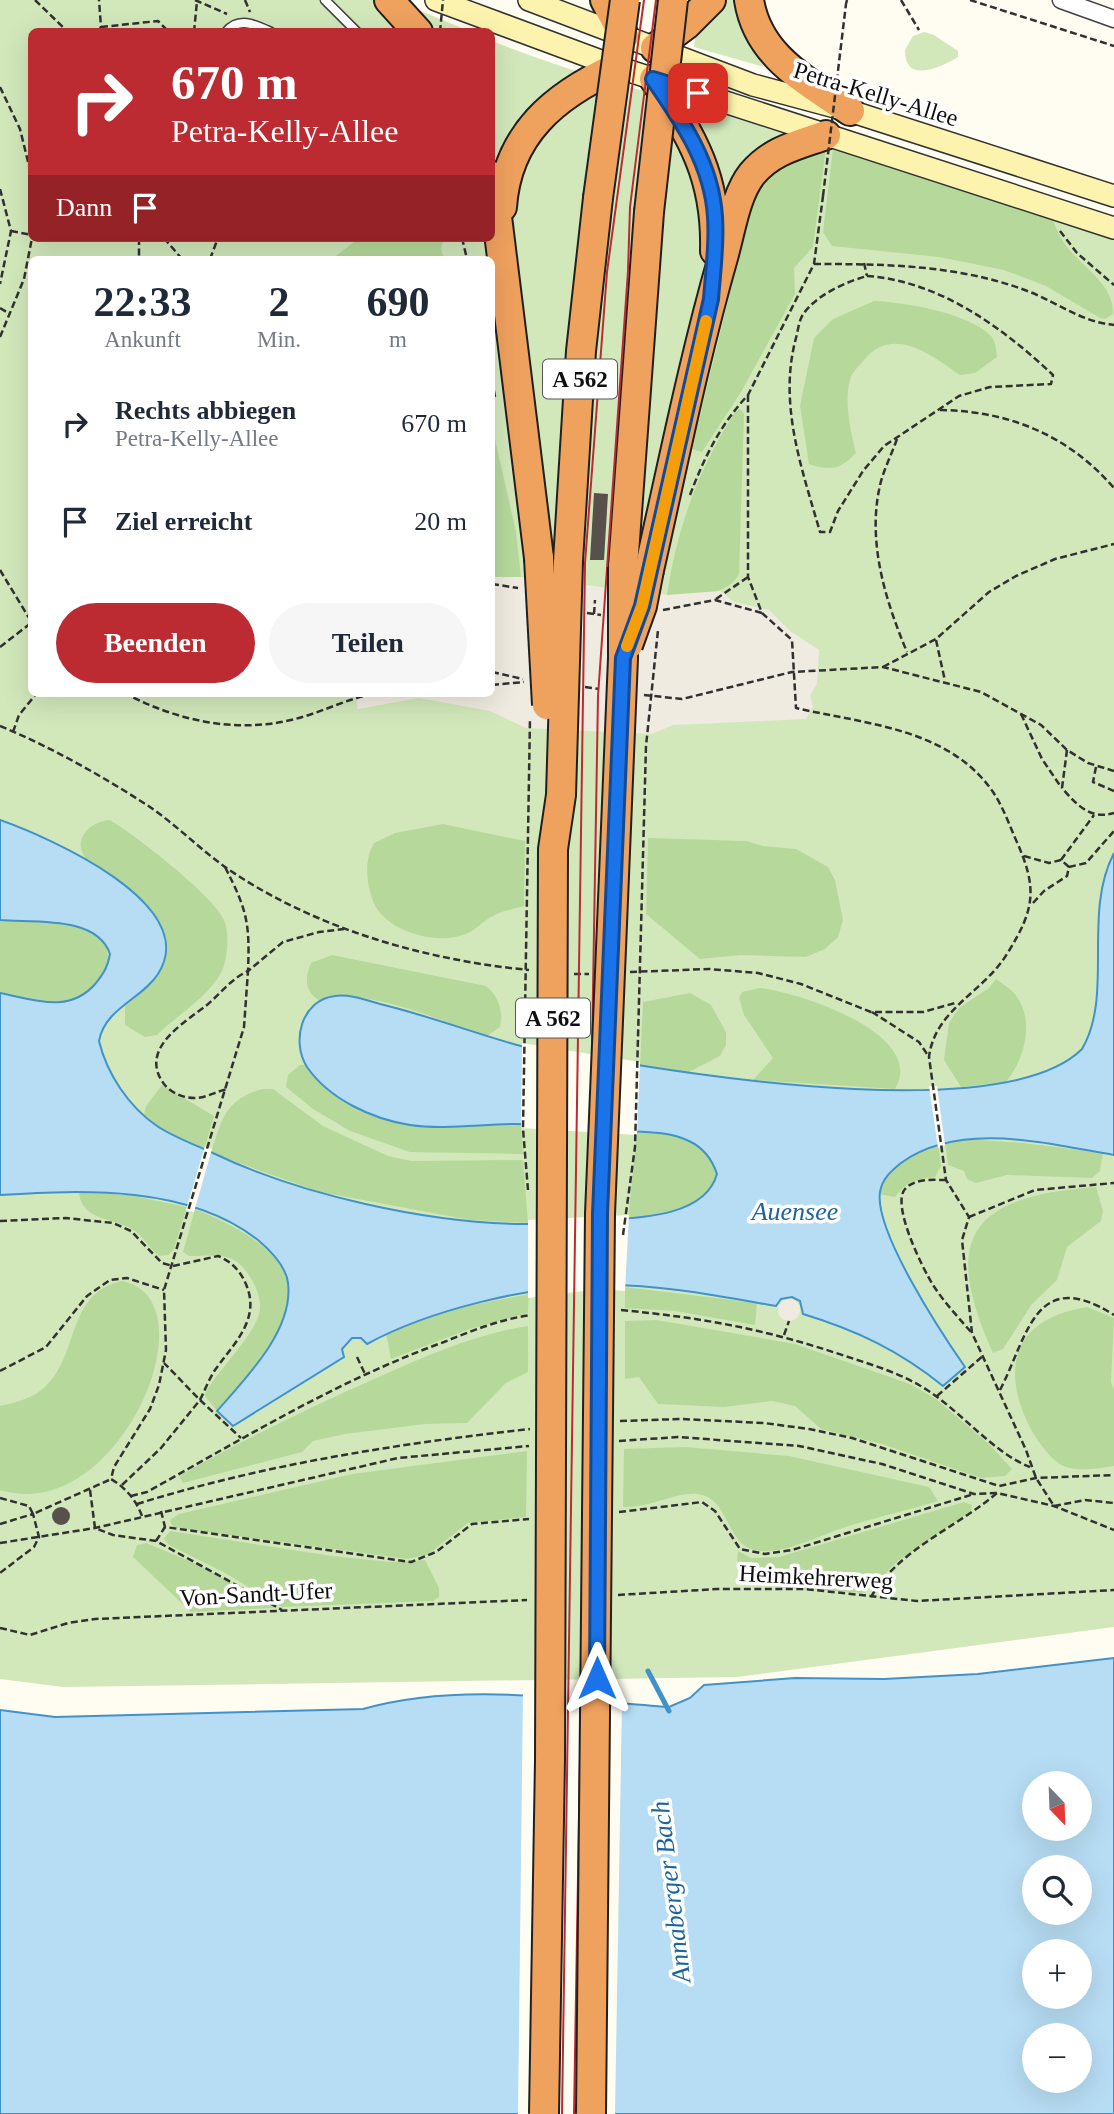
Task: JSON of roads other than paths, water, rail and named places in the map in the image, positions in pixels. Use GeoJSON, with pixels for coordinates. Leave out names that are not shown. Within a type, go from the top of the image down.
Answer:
{"type":"FeatureCollection","features":[{"type":"Feature","properties":{"kind":"highway"},"geometry":{"type":"LineString","coordinates":[[389,0],[414,28]]}},
{"type":"Feature","properties":{"kind":"highway"},"geometry":{"type":"LineString","coordinates":[[605,0],[638,57],[685,126],[709,179],[715,216],[711,299]]}},
{"type":"Feature","properties":{"kind":"highway","name":"A 562"},"geometry":{"type":"LineString","coordinates":[[544,2114],[550,1746],[553,849],[561,794],[568,561],[581,351],[598,198],[625,0]]}},
{"type":"Feature","properties":{"kind":"highway","name":"A 562"},"geometry":{"type":"LineString","coordinates":[[591,2114],[600,1214],[623,658],[642,606],[636,568],[649,212],[673,0]]}},
{"type":"Feature","properties":{"kind":"highway"},"geometry":{"type":"LineString","coordinates":[[500,256],[503,189],[527,133],[551,104],[579,85],[638,57],[687,25],[711,0]]}},
{"type":"Feature","properties":{"kind":"highway"},"geometry":{"type":"LineString","coordinates":[[749,0],[754,25],[764,44],[778,60],[850,111]]}},
{"type":"Feature","properties":{"kind":"highway"},"geometry":{"type":"LineString","coordinates":[[636,568],[737,207],[750,176],[767,158],[783,149],[826,135]]}},
{"type":"Feature","properties":{"kind":"highway"},"geometry":{"type":"LineString","coordinates":[[495,206],[539,558],[547,703],[544,793],[553,849]]}},
{"type":"Feature","properties":{"kind":"main road"},"geometry":{"type":"LineString","coordinates":[[436,0],[638,57]]}},
{"type":"Feature","properties":{"kind":"main road"},"geometry":{"type":"LineString","coordinates":[[529,0],[638,57],[826,135],[1059,208],[1114,228]]}},
{"type":"Feature","properties":{"kind":"main road","name":"Petra-Kelly-Allee"},"geometry":{"type":"LineString","coordinates":[[638,57],[850,111],[1114,197]]}},
{"type":"Feature","properties":{"kind":"street"},"geometry":{"type":"LineString","coordinates":[[1061,0],[1114,19]]}},
{"type":"Feature","properties":{"kind":"lane"},"geometry":{"type":"LineString","coordinates":[[325,0],[353,28]]}},
{"type":"Feature","properties":{"kind":"lane"},"geometry":{"type":"LineString","coordinates":[[231,28],[238,23],[249,23],[261,28]]}},
{"type":"Feature","properties":{"kind":"water","name":"Auensee"},"geometry":{"type":"Polygon","coordinates":[[[0,820],[51,841],[114,877],[140,899],[159,923],[166,948],[158,974],[108,1020],[99,1041],[107,1066],[120,1089],[137,1109],[157,1126],[249,1169],[325,1194],[406,1212],[523,1224],[633,1218],[668,1212],[699,1199],[710,1188],[717,1174],[710,1159],[699,1147],[665,1134],[516,1124],[450,1127],[410,1125],[381,1118],[352,1106],[327,1089],[307,1067],[302,1057],[302,1024],[314,1005],[335,996],[352,997],[528,1048],[713,1076],[854,1089],[925,1090],[990,1085],[1044,1072],[1082,1049],[1091,1028],[1096,1004],[1100,902],[1114,853],[1114,1155],[1033,1141],[977,1139],[950,1142],[924,1150],[901,1163],[888,1176],[880,1192],[881,1209],[898,1256],[965,1367],[943,1386],[877,1343],[803,1314],[800,1301],[792,1297],[781,1299],[776,1306],[666,1289],[622,1285],[572,1286],[480,1302],[420,1321],[367,1344],[361,1338],[352,1338],[342,1349],[344,1357],[233,1426],[217,1411],[253,1369],[276,1336],[288,1301],[287,1277],[268,1249],[230,1222],[200,1209],[168,1200],[100,1193],[0,1195],[0,993],[51,1002],[75,999],[96,983],[110,954],[103,941],[78,927],[62,923],[0,920],[0,820]]]}},
{"type":"Feature","properties":{"kind":"water"},"geometry":{"type":"Polygon","coordinates":[[[1114,1658],[1114,2114],[0,2114],[0,1710],[55,1717],[363,1709],[438,1696],[477,1694],[554,1697],[669,1707],[690,1698],[704,1685],[795,1678],[884,1679],[978,1674],[1114,1658]]]}},
{"type":"Feature","properties":{"kind":"waterway","name":"Annaberger Bach"},"geometry":{"type":"LineString","coordinates":[[648,1671],[669,1711]]}},
{"type":"Feature","properties":{"kind":"tram line"},"geometry":{"type":"LineString","coordinates":[[562,2114],[585,563],[607,272],[644,0]]}},
{"type":"Feature","properties":{"kind":"tram line"},"geometry":{"type":"LineString","coordinates":[[574,2114],[598,696],[628,271],[630,207],[656,0]]}}]}
